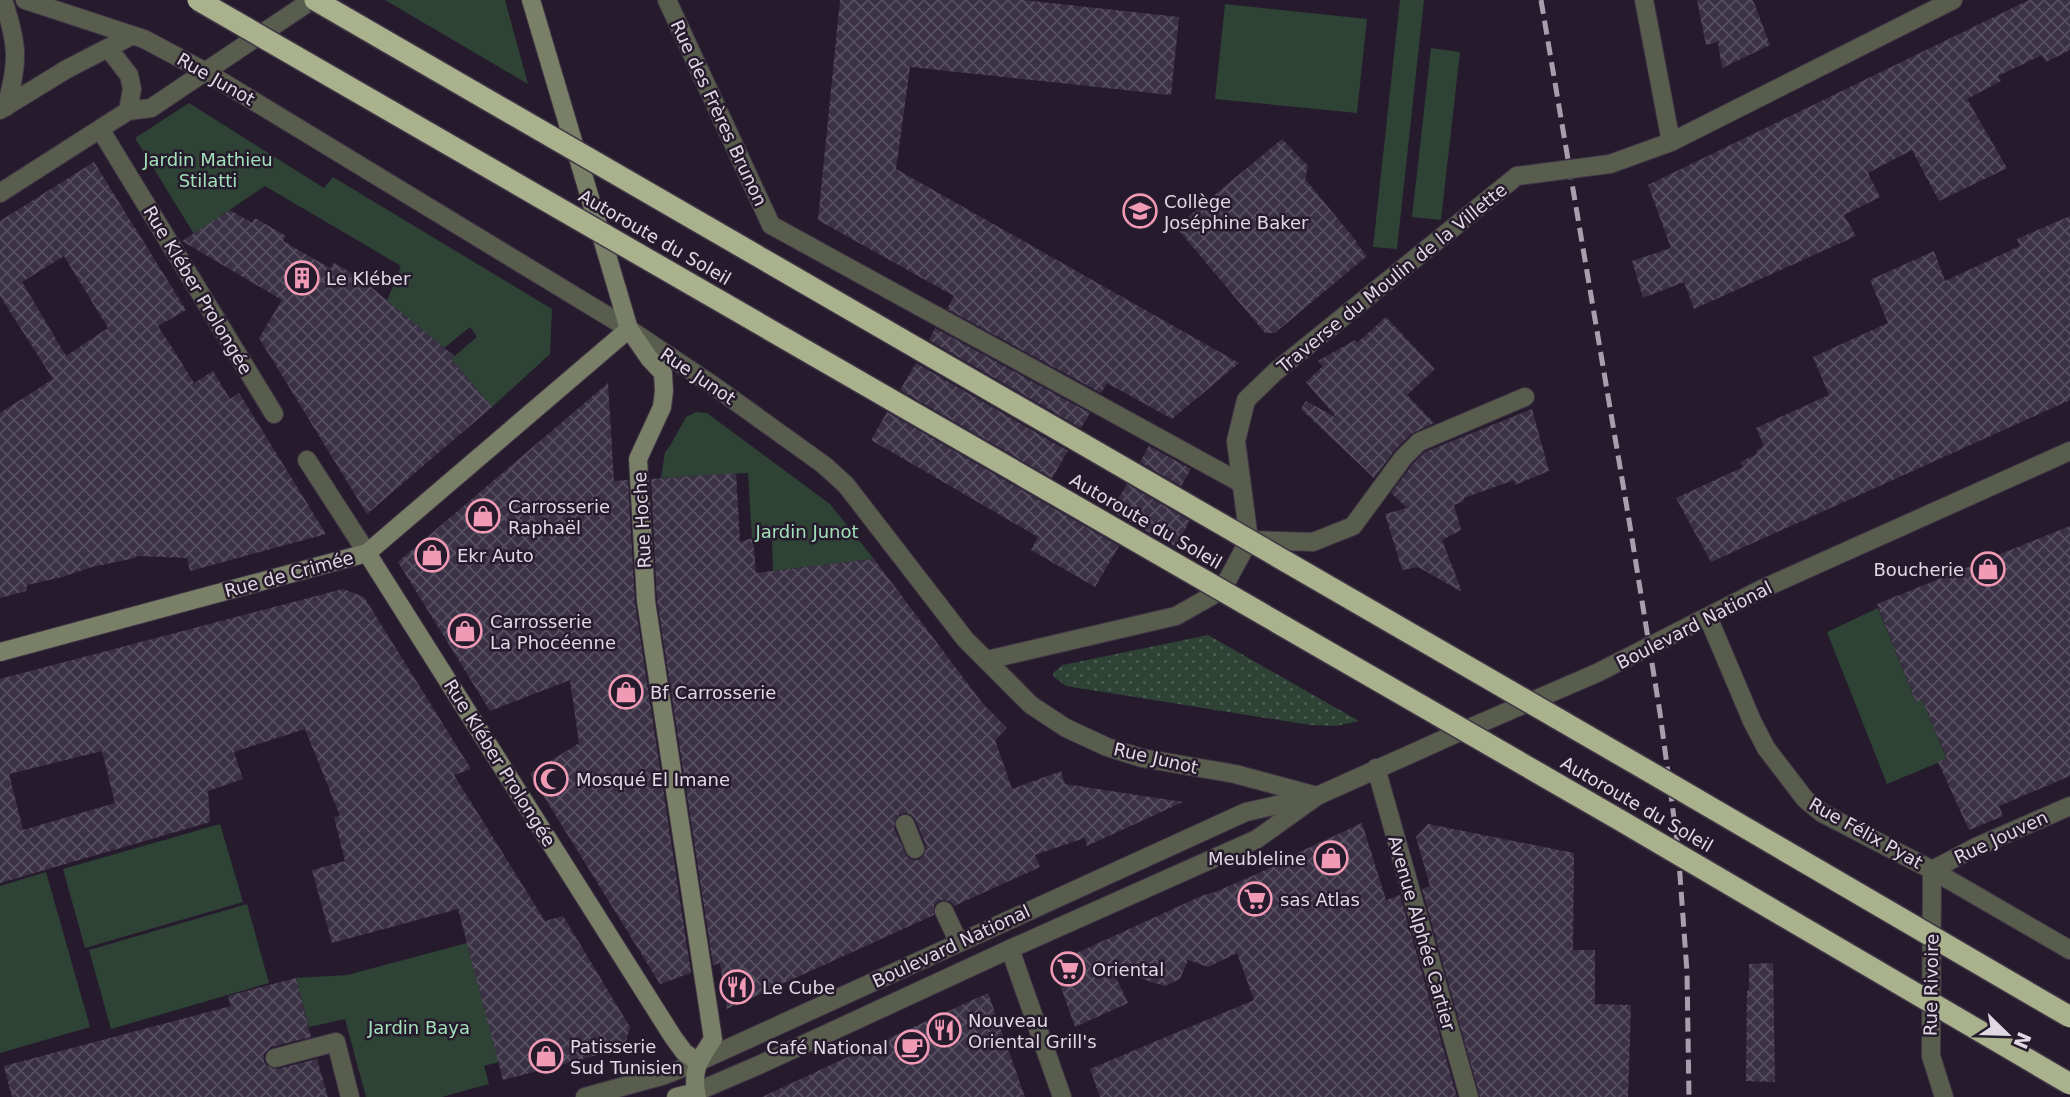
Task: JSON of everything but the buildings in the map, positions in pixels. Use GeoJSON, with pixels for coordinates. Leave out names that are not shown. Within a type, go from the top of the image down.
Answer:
{"type":"FeatureCollection","features":[{"type":"Feature","properties":{"kind":"highway","name":"Autoroute du Soleil"},"geometry":{"type":"LineString","coordinates":[[198,0],[1606,812],[2070,1084]]}},
{"type":"Feature","properties":{"kind":"highway","name":"Autoroute du Soleil"},"geometry":{"type":"LineString","coordinates":[[314,0],[2070,1017]]}},
{"type":"Feature","properties":{"kind":"street"},"geometry":{"type":"LineString","coordinates":[[3,108],[14,79],[16,57],[14,32],[4,0]]}},
{"type":"Feature","properties":{"kind":"street","name":"Rue Junot"},"geometry":{"type":"LineString","coordinates":[[25,0],[144,39],[206,72],[629,329],[714,386],[824,465],[846,485],[965,639],[1031,705],[1066,728],[1107,747],[1142,758],[1235,774],[1317,796]]}},
{"type":"Feature","properties":{"kind":"street"},"geometry":{"type":"LineString","coordinates":[[0,193],[128,111],[151,108],[314,0]]}},
{"type":"Feature","properties":{"kind":"street","name":"Rue Hoche"},"geometry":{"type":"LineString","coordinates":[[531,0],[629,329],[663,373],[662,407],[638,459],[646,601],[713,1039],[698,1062],[696,1094]]}},
{"type":"Feature","properties":{"kind":"street","name":"Rue des Frères Brunon"},"geometry":{"type":"LineString","coordinates":[[667,0],[771,225],[1241,483]]}},
{"type":"Feature","properties":{"kind":"street"},"geometry":{"type":"LineString","coordinates":[[1644,0],[1671,142]]}},
{"type":"Feature","properties":{"kind":"street","name":"Traverse du Moulin de la Villette"},"geometry":{"type":"LineString","coordinates":[[1249,540],[1236,440],[1246,400],[1275,372],[1517,176],[1610,164],[1671,142],[1953,0]]}},
{"type":"Feature","properties":{"kind":"street"},"geometry":{"type":"LineString","coordinates":[[3,108],[67,69],[131,36]]}},
{"type":"Feature","properties":{"kind":"street"},"geometry":{"type":"LineString","coordinates":[[108,48],[129,75],[131,89],[128,111]]}},
{"type":"Feature","properties":{"kind":"street","name":"Rue Kléber Prolongée"},"geometry":{"type":"LineString","coordinates":[[100,129],[274,414]]}},
{"type":"Feature","properties":{"kind":"street","name":"Rue de Crimée"},"geometry":{"type":"LineString","coordinates":[[0,652],[367,553],[629,329]]}},
{"type":"Feature","properties":{"kind":"street"},"geometry":{"type":"LineString","coordinates":[[987,660],[1176,616],[1222,590],[1249,540],[1312,542],[1353,526],[1419,442],[1525,397]]}},
{"type":"Feature","properties":{"kind":"street","name":"Boulevard National"},"geometry":{"type":"LineString","coordinates":[[676,1097],[696,1094],[1257,839],[1317,796],[1597,673],[1762,589],[2070,452]]}},
{"type":"Feature","properties":{"kind":"street","name":"Rue Kléber Prolongée"},"geometry":{"type":"LineString","coordinates":[[307,460],[673,1037],[684,1052],[698,1062]]}},
{"type":"Feature","properties":{"kind":"street","name":"Rue Félix Pyat"},"geometry":{"type":"LineString","coordinates":[[1708,617],[1766,748],[1805,799],[1822,813],[1933,870],[2070,950]]}},
{"type":"Feature","properties":{"kind":"street","name":"Avenue Alphée Cartier"},"geometry":{"type":"LineString","coordinates":[[1376,768],[1469,1097]]}},
{"type":"Feature","properties":{"kind":"street","name":"Boulevard National"},"geometry":{"type":"LineString","coordinates":[[585,1097],[665,1076],[698,1062],[1246,812],[1317,796]]}},
{"type":"Feature","properties":{"kind":"street","name":"Rue Jouven"},"geometry":{"type":"LineString","coordinates":[[1933,870],[1976,847],[2070,806]]}},
{"type":"Feature","properties":{"kind":"street"},"geometry":{"type":"LineString","coordinates":[[905,824],[915,849]]}},
{"type":"Feature","properties":{"kind":"street","name":"Rue Rivoire"},"geometry":{"type":"LineString","coordinates":[[1933,870],[1931,1056],[1944,1097]]}},
{"type":"Feature","properties":{"kind":"street"},"geometry":{"type":"LineString","coordinates":[[944,911],[959,943]]}},
{"type":"Feature","properties":{"kind":"street"},"geometry":{"type":"LineString","coordinates":[[1000,924],[1062,1097]]}},
{"type":"Feature","properties":{"kind":"street"},"geometry":{"type":"LineString","coordinates":[[275,1058],[336,1042],[350,1097]]}},
{"type":"Feature","properties":{"kind":"green space"},"geometry":{"type":"Polygon","coordinates":[[[385,0],[505,0],[528,84],[385,0]]]}},
{"type":"Feature","properties":{"kind":"green space"},"geometry":{"type":"Polygon","coordinates":[[[1400,0],[1424,0],[1397,249],[1373,247],[1400,0]]]}},
{"type":"Feature","properties":{"kind":"green space"},"geometry":{"type":"Polygon","coordinates":[[[1225,4],[1367,19],[1357,113],[1215,99],[1225,4]]]}},
{"type":"Feature","properties":{"kind":"green space"},"geometry":{"type":"Polygon","coordinates":[[[1431,48],[1460,52],[1441,220],[1412,217],[1431,48]]]}},
{"type":"Feature","properties":{"kind":"green space","name":"Jardin Mathieu Stilatti"},"geometry":{"type":"Polygon","coordinates":[[[189,103],[324,188],[333,177],[552,309],[550,354],[492,407],[451,359],[477,337],[470,327],[444,348],[387,301],[401,266],[265,186],[194,234],[135,138],[189,103]]]}},
{"type":"Feature","properties":{"kind":"green space","name":"Jardin Junot"},"geometry":{"type":"Polygon","coordinates":[[[696,412],[707,413],[830,504],[874,559],[773,571],[772,538],[752,539],[748,473],[661,478],[665,452],[686,417],[696,412]]]}},
{"type":"Feature","properties":{"kind":"green space"},"geometry":{"type":"Polygon","coordinates":[[[1878,608],[1916,702],[1922,700],[1947,759],[1887,784],[1827,632],[1878,608]]]}},
{"type":"Feature","properties":{"kind":"green space"},"geometry":{"type":"Polygon","coordinates":[[[1208,635],[1359,721],[1336,726],[1310,725],[1066,686],[1054,677],[1053,673],[1063,665],[1208,635]]]}},
{"type":"Feature","properties":{"kind":"green space"},"geometry":{"type":"Polygon","coordinates":[[[220,824],[243,902],[85,948],[63,869],[220,824]]]}},
{"type":"Feature","properties":{"kind":"green space"},"geometry":{"type":"Polygon","coordinates":[[[46,872],[90,1027],[0,1053],[0,886],[46,872]]]}},
{"type":"Feature","properties":{"kind":"green space"},"geometry":{"type":"Polygon","coordinates":[[[247,904],[269,983],[111,1029],[89,950],[247,904]]]}},
{"type":"Feature","properties":{"kind":"green space","name":"Jardin Baya"},"geometry":{"type":"Polygon","coordinates":[[[467,943],[499,1062],[484,1066],[489,1084],[442,1097],[366,1097],[345,1019],[309,1027],[296,978],[347,975],[467,943]]]}},
{"type":"Feature","properties":{"kind":"railway"},"geometry":{"type":"LineString","coordinates":[[1541,0],[1660,713],[1678,848],[1687,972],[1689,1097]]}},
{"type":"Feature","properties":{"kind":"place","name":"Collège Joséphine Baker"},"geometry":{"type":"Point","coordinates":[1140,211]}},
{"type":"Feature","properties":{"kind":"place","name":"Le Kléber"},"geometry":{"type":"Point","coordinates":[302,278]}},
{"type":"Feature","properties":{"kind":"place","name":"Carrosserie Raphaël"},"geometry":{"type":"Point","coordinates":[483,516]}},
{"type":"Feature","properties":{"kind":"place","name":"Ekr Auto"},"geometry":{"type":"Point","coordinates":[432,555]}},
{"type":"Feature","properties":{"kind":"place","name":"Boucherie"},"geometry":{"type":"Point","coordinates":[1988,569]}},
{"type":"Feature","properties":{"kind":"place","name":"Carrosserie La Phocéenne"},"geometry":{"type":"Point","coordinates":[465,631]}},
{"type":"Feature","properties":{"kind":"place","name":"Bf Carrosserie"},"geometry":{"type":"Point","coordinates":[626,692]}},
{"type":"Feature","properties":{"kind":"place","name":"Mosqué El Imane"},"geometry":{"type":"Point","coordinates":[551,779]}},
{"type":"Feature","properties":{"kind":"place","name":"Meubleline"},"geometry":{"type":"Point","coordinates":[1331,858]}},
{"type":"Feature","properties":{"kind":"place","name":"sas Atlas"},"geometry":{"type":"Point","coordinates":[1255,899]}},
{"type":"Feature","properties":{"kind":"place","name":"Oriental"},"geometry":{"type":"Point","coordinates":[1068,969]}},
{"type":"Feature","properties":{"kind":"place","name":"Le Cube"},"geometry":{"type":"Point","coordinates":[737,987]}},
{"type":"Feature","properties":{"kind":"place","name":"Nouveau Oriental Grill's"},"geometry":{"type":"Point","coordinates":[944,1030]}},
{"type":"Feature","properties":{"kind":"place","name":"Café National"},"geometry":{"type":"Point","coordinates":[912,1047]}},
{"type":"Feature","properties":{"kind":"place","name":"Patisserie Sud Tunisien"},"geometry":{"type":"Point","coordinates":[546,1056]}}]}
